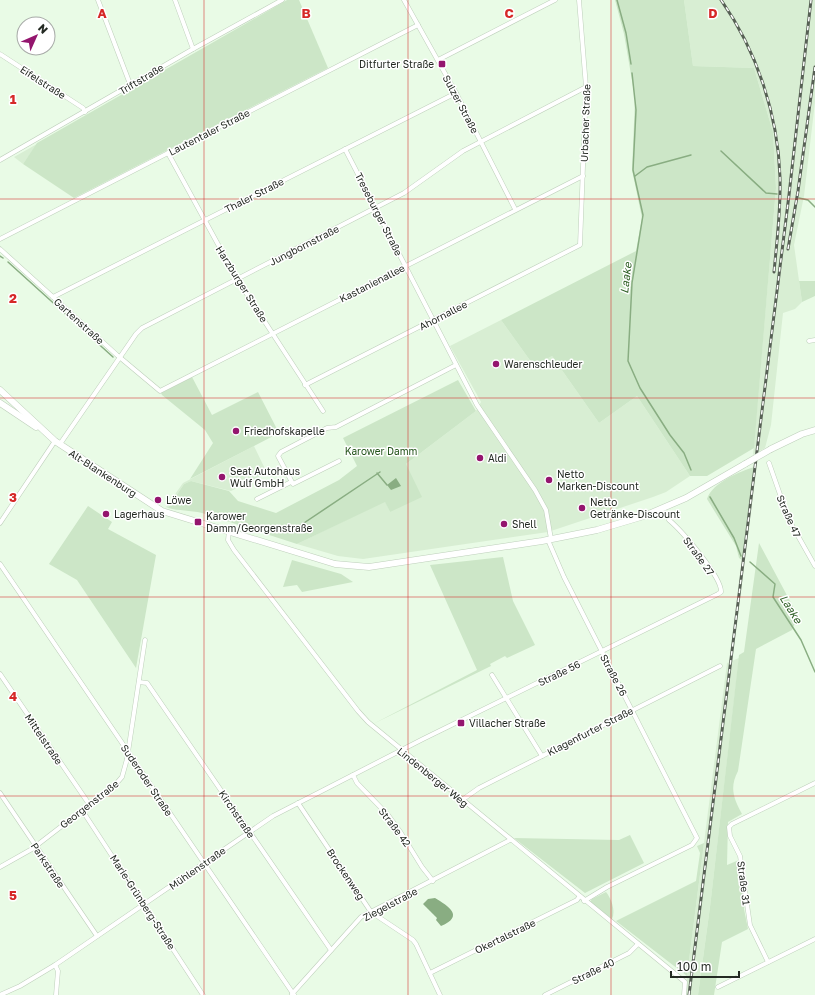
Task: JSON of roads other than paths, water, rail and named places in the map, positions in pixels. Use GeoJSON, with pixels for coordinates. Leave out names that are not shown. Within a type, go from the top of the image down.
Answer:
{"type":"FeatureCollection","features":[{"type":"Feature","properties":{"kind":"main road","name":"Alt-Blankenburg"},"geometry":{"type":"LineString","coordinates":[[0,390],[43,431]]}},
{"type":"Feature","properties":{"kind":"main road","name":"Alt-Blankenburg"},"geometry":{"type":"LineString","coordinates":[[0,403],[165,512],[229,532]]}},
{"type":"Feature","properties":{"kind":"main road"},"geometry":{"type":"LineString","coordinates":[[229,532],[335,564],[362,567],[549,540],[597,530],[644,516],[700,491],[771,449],[815,430]]}},
{"type":"Feature","properties":{"kind":"street"},"geometry":{"type":"LineString","coordinates":[[98,0],[130,84]]}},
{"type":"Feature","properties":{"kind":"street"},"geometry":{"type":"LineString","coordinates":[[175,0],[193,49]]}},
{"type":"Feature","properties":{"kind":"street","name":"Triftstraße"},"geometry":{"type":"LineString","coordinates":[[0,160],[86,112],[127,88],[130,84],[282,0]]}},
{"type":"Feature","properties":{"kind":"street","name":"Sulzer Straße"},"geometry":{"type":"LineString","coordinates":[[404,0],[456,93],[515,209]]}},
{"type":"Feature","properties":{"kind":"street"},"geometry":{"type":"LineString","coordinates":[[438,60],[555,0]]}},
{"type":"Feature","properties":{"kind":"street","name":"Urbacher Straße"},"geometry":{"type":"LineString","coordinates":[[579,0],[586,87],[580,246]]}},
{"type":"Feature","properties":{"kind":"street","name":"Lautentaler Straße"},"geometry":{"type":"LineString","coordinates":[[0,239],[418,25]]}},
{"type":"Feature","properties":{"kind":"street","name":"Eifelstraße"},"geometry":{"type":"LineString","coordinates":[[0,54],[83,108],[86,112]]}},
{"type":"Feature","properties":{"kind":"street","name":"Jungbornstraße"},"geometry":{"type":"LineString","coordinates":[[0,523],[57,442],[142,328],[404,193],[463,151],[586,87]]}},
{"type":"Feature","properties":{"kind":"street","name":"Thaler Straße"},"geometry":{"type":"LineString","coordinates":[[53,297],[456,93]]}},
{"type":"Feature","properties":{"kind":"street","name":"Treseburger Straße"},"geometry":{"type":"LineString","coordinates":[[345,149],[481,413],[535,490],[546,510],[549,540]]}},
{"type":"Feature","properties":{"kind":"street","name":"Harzburger Straße"},"geometry":{"type":"LineString","coordinates":[[168,153],[203,221],[237,279],[323,411]]}},
{"type":"Feature","properties":{"kind":"street","name":"Kastanienallee"},"geometry":{"type":"LineString","coordinates":[[160,390],[273,334],[515,209],[583,176]]}},
{"type":"Feature","properties":{"kind":"street","name":"Ahornallee"},"geometry":{"type":"LineString","coordinates":[[305,385],[580,246]]}},
{"type":"Feature","properties":{"kind":"street","name":"Gartenstraße"},"geometry":{"type":"LineString","coordinates":[[0,249],[120,357],[160,390]]}},
{"type":"Feature","properties":{"kind":"street"},"geometry":{"type":"LineString","coordinates":[[809,341],[815,340]]}},
{"type":"Feature","properties":{"kind":"street"},"geometry":{"type":"LineString","coordinates":[[291,482],[278,456],[281,452],[327,428],[336,427],[456,365]]}},
{"type":"Feature","properties":{"kind":"street"},"geometry":{"type":"LineString","coordinates":[[257,499],[291,482],[297,483],[339,461]]}},
{"type":"Feature","properties":{"kind":"street","name":"Straße 47"},"geometry":{"type":"LineString","coordinates":[[769,463],[789,520],[815,566]]}},
{"type":"Feature","properties":{"kind":"street","name":"Straße 27"},"geometry":{"type":"LineString","coordinates":[[669,520],[682,533],[704,561],[720,587],[721,592],[718,594]]}},
{"type":"Feature","properties":{"kind":"street","name":"Lindenberger Weg"},"geometry":{"type":"LineString","coordinates":[[229,532],[228,540],[234,550],[358,711],[400,750],[684,982],[684,995]]}},
{"type":"Feature","properties":{"kind":"street","name":"Straße 26"},"geometry":{"type":"LineString","coordinates":[[549,540],[564,577],[697,840],[695,843],[600,891],[584,901]]}},
{"type":"Feature","properties":{"kind":"street","name":"Suderoder Straße"},"geometry":{"type":"LineString","coordinates":[[0,564],[293,994]]}},
{"type":"Feature","properties":{"kind":"street","name":"Straße 56"},"geometry":{"type":"LineString","coordinates":[[400,750],[718,594]]}},
{"type":"Feature","properties":{"kind":"street","name":"Georgenstraße"},"geometry":{"type":"LineString","coordinates":[[0,867],[36,846],[120,781],[124,773],[128,752],[145,640]]}},
{"type":"Feature","properties":{"kind":"street","name":"Klagenfurter Straße"},"geometry":{"type":"LineString","coordinates":[[462,800],[479,788],[720,666]]}},
{"type":"Feature","properties":{"kind":"street","name":"Mittelstraße"},"geometry":{"type":"LineString","coordinates":[[0,674],[89,804]]}},
{"type":"Feature","properties":{"kind":"street"},"geometry":{"type":"LineString","coordinates":[[492,675],[542,756]]}},
{"type":"Feature","properties":{"kind":"street","name":"Kirchstraße"},"geometry":{"type":"LineString","coordinates":[[139,682],[147,683],[331,950]]}},
{"type":"Feature","properties":{"kind":"street","name":"Mühlenstraße"},"geometry":{"type":"LineString","coordinates":[[0,994],[20,986],[55,965],[273,816],[400,750]]}},
{"type":"Feature","properties":{"kind":"street","name":"Straße 42"},"geometry":{"type":"LineString","coordinates":[[353,775],[357,783],[393,821],[422,867],[433,881]]}},
{"type":"Feature","properties":{"kind":"street","name":"Straße 31"},"geometry":{"type":"LineString","coordinates":[[768,962],[749,920],[740,856],[730,836],[729,827],[732,824],[815,783]]}},
{"type":"Feature","properties":{"kind":"street","name":"Parkstraße"},"geometry":{"type":"LineString","coordinates":[[0,793],[97,936]]}},
{"type":"Feature","properties":{"kind":"street","name":"Brockenweg"},"geometry":{"type":"LineString","coordinates":[[298,803],[371,912],[413,940],[440,995]]}},
{"type":"Feature","properties":{"kind":"street","name":"Marie-Grünberg-Straße"},"geometry":{"type":"LineString","coordinates":[[82,810],[203,995]]}},
{"type":"Feature","properties":{"kind":"street","name":"Ziegelstraße"},"geometry":{"type":"LineString","coordinates":[[293,994],[362,917],[510,840]]}},
{"type":"Feature","properties":{"kind":"street","name":"Okertalstraße"},"geometry":{"type":"LineString","coordinates":[[430,973],[577,900],[579,897]]}},
{"type":"Feature","properties":{"kind":"street"},"geometry":{"type":"LineString","coordinates":[[718,987],[815,939]]}},
{"type":"Feature","properties":{"kind":"street","name":"Straße 40"},"geometry":{"type":"LineString","coordinates":[[545,995],[629,953],[638,944]]}},
{"type":"Feature","properties":{"kind":"street"},"geometry":{"type":"LineString","coordinates":[[55,965],[58,971],[56,995]]}},
{"type":"Feature","properties":{"kind":"waterway","name":"Laake"},"geometry":{"type":"LineString","coordinates":[[617,0],[626,33],[631,64]]}},
{"type":"Feature","properties":{"kind":"waterway","name":"Laake"},"geometry":{"type":"LineString","coordinates":[[632,73],[636,110],[633,170],[643,215],[632,283],[628,361],[640,388],[670,435],[684,453],[691,470]]}},
{"type":"Feature","properties":{"kind":"waterway"},"geometry":{"type":"LineString","coordinates":[[721,151],[766,193],[777,194]]}},
{"type":"Feature","properties":{"kind":"waterway"},"geometry":{"type":"LineString","coordinates":[[635,176],[647,167],[691,155]]}},
{"type":"Feature","properties":{"kind":"waterway"},"geometry":{"type":"LineString","coordinates":[[799,198],[808,200],[815,207]]}},
{"type":"Feature","properties":{"kind":"waterway"},"geometry":{"type":"LineString","coordinates":[[8,262],[113,357]]}},
{"type":"Feature","properties":{"kind":"waterway"},"geometry":{"type":"LineString","coordinates":[[292,531],[380,472]]}},
{"type":"Feature","properties":{"kind":"waterway"},"geometry":{"type":"LineString","coordinates":[[377,473],[387,485]]}},
{"type":"Feature","properties":{"kind":"waterway","name":"Laake"},"geometry":{"type":"LineString","coordinates":[[710,497],[734,538],[741,556]]}},
{"type":"Feature","properties":{"kind":"waterway","name":"Laake"},"geometry":{"type":"LineString","coordinates":[[750,562],[775,584],[773,597],[801,640],[815,672]]}},
{"type":"Feature","properties":{"kind":"railway"},"geometry":{"type":"LineString","coordinates":[[721,0],[745,40],[755,62],[770,107],[775,130],[780,177],[780,201],[774,272]]}},
{"type":"Feature","properties":{"kind":"railway"},"geometry":{"type":"LineString","coordinates":[[689,995],[789,195],[811,0]]}},
{"type":"Feature","properties":{"kind":"railway"},"geometry":{"type":"LineString","coordinates":[[788,249],[798,191],[815,67]]}},
{"type":"Feature","properties":{"kind":"place","name":"Ditfurter Straße"},"geometry":{"type":"Point","coordinates":[442,64]}},
{"type":"Feature","properties":{"kind":"place","name":"Warenschleuder"},"geometry":{"type":"Point","coordinates":[496,364]}},
{"type":"Feature","properties":{"kind":"place","name":"Friedhofskapelle"},"geometry":{"type":"Point","coordinates":[236,431]}},
{"type":"Feature","properties":{"kind":"place","name":"Aldi"},"geometry":{"type":"Point","coordinates":[480,458]}},
{"type":"Feature","properties":{"kind":"place","name":"Seat Autohaus Wulf GmbH"},"geometry":{"type":"Point","coordinates":[222,477]}},
{"type":"Feature","properties":{"kind":"place","name":"Netto Marken-Discount"},"geometry":{"type":"Point","coordinates":[549,480]}},
{"type":"Feature","properties":{"kind":"place","name":"Löwe"},"geometry":{"type":"Point","coordinates":[158,500]}},
{"type":"Feature","properties":{"kind":"place","name":"Netto Getränke-Discount"},"geometry":{"type":"Point","coordinates":[582,508]}},
{"type":"Feature","properties":{"kind":"place","name":"Lagerhaus"},"geometry":{"type":"Point","coordinates":[106,514]}},
{"type":"Feature","properties":{"kind":"place","name":"Karower Damm/Georgenstraße"},"geometry":{"type":"Point","coordinates":[198,522]}},
{"type":"Feature","properties":{"kind":"place","name":"Shell"},"geometry":{"type":"Point","coordinates":[504,524]}},
{"type":"Feature","properties":{"kind":"place","name":"Villacher Straße"},"geometry":{"type":"Point","coordinates":[461,723]}},
{"type":"Feature","properties":{"kind":"park label","name":"Karower Damm"},"geometry":{"type":"Point","coordinates":[381,451]}}]}
